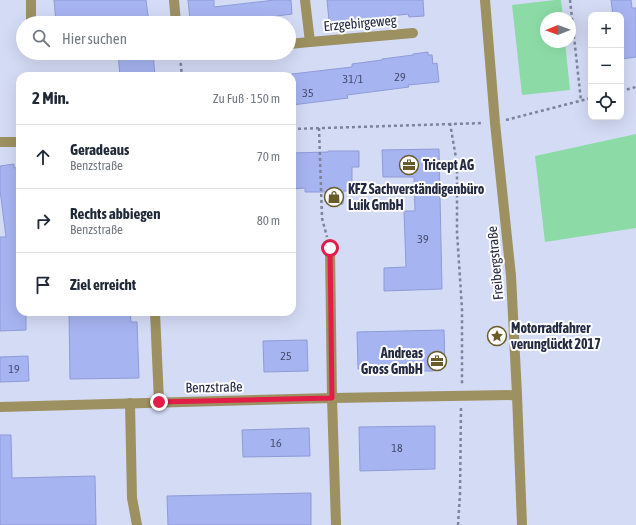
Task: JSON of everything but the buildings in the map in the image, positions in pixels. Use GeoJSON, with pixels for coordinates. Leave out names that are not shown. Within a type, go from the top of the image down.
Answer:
{"type":"FeatureCollection","features":[{"type":"Feature","properties":{"kind":"street"},"geometry":{"type":"LineString","coordinates":[[31,0],[31,16]]}},
{"type":"Feature","properties":{"kind":"street"},"geometry":{"type":"LineString","coordinates":[[174,0],[175,16]]}},
{"type":"Feature","properties":{"kind":"street","name":"Erzgebirgeweg"},"geometry":{"type":"LineString","coordinates":[[305,0],[310,42]]}},
{"type":"Feature","properties":{"kind":"street","name":"Freibergstraße"},"geometry":{"type":"LineString","coordinates":[[485,0],[495,122],[511,276],[518,395],[522,525]]}},
{"type":"Feature","properties":{"kind":"street","name":"Erzgebirgeweg"},"geometry":{"type":"LineString","coordinates":[[296,43],[413,33]]}},
{"type":"Feature","properties":{"kind":"street"},"geometry":{"type":"LineString","coordinates":[[0,142],[16,142]]}},
{"type":"Feature","properties":{"kind":"street"},"geometry":{"type":"LineString","coordinates":[[330,248],[332,398],[336,525]]}},
{"type":"Feature","properties":{"kind":"street"},"geometry":{"type":"LineString","coordinates":[[155,316],[159,402]]}},
{"type":"Feature","properties":{"kind":"street","name":"Benzstraße"},"geometry":{"type":"LineString","coordinates":[[0,407],[159,402],[518,395]]}},
{"type":"Feature","properties":{"kind":"street"},"geometry":{"type":"LineString","coordinates":[[130,403],[132,498],[137,525]]}},
{"type":"Feature","properties":{"kind":"path"},"geometry":{"type":"LineString","coordinates":[[570,0],[581,101]]}},
{"type":"Feature","properties":{"kind":"path"},"geometry":{"type":"LineString","coordinates":[[181,60],[182,72]]}},
{"type":"Feature","properties":{"kind":"path"},"geometry":{"type":"LineString","coordinates":[[624,90],[636,87]]}},
{"type":"Feature","properties":{"kind":"path"},"geometry":{"type":"LineString","coordinates":[[296,129],[495,122],[588,99]]}},
{"type":"Feature","properties":{"kind":"path"},"geometry":{"type":"LineString","coordinates":[[450,123],[457,164],[456,232],[462,309],[462,396],[458,525]]}},
{"type":"Feature","properties":{"kind":"path"},"geometry":{"type":"LineString","coordinates":[[319,128],[322,218],[330,248]]}},
{"type":"Feature","properties":{"kind":"green space"},"geometry":{"type":"Polygon","coordinates":[[[561,0],[562,12],[540,12],[540,48],[566,48],[570,90],[522,95],[512,5],[561,0]]]}},
{"type":"Feature","properties":{"kind":"green space"},"geometry":{"type":"Polygon","coordinates":[[[636,134],[636,228],[545,242],[535,156],[636,134]]]}},
{"type":"Feature","properties":{"kind":"place","name":"Tricept AG"},"geometry":{"type":"Point","coordinates":[409,165]}},
{"type":"Feature","properties":{"kind":"place","name":"KFZ Sachverständigenbüro Luik GmbH"},"geometry":{"type":"Point","coordinates":[334,197]}},
{"type":"Feature","properties":{"kind":"place","name":"Motorradfahrer verunglückt 2017"},"geometry":{"type":"Point","coordinates":[497,336]}},
{"type":"Feature","properties":{"kind":"place","name":"Andreas Gross GmbH"},"geometry":{"type":"Point","coordinates":[437,361]}},
{"type":"Feature","properties":{"kind":"route"},"geometry":{"type":"LineString","coordinates":[[159,402],[332,398],[330,248]]}}]}
